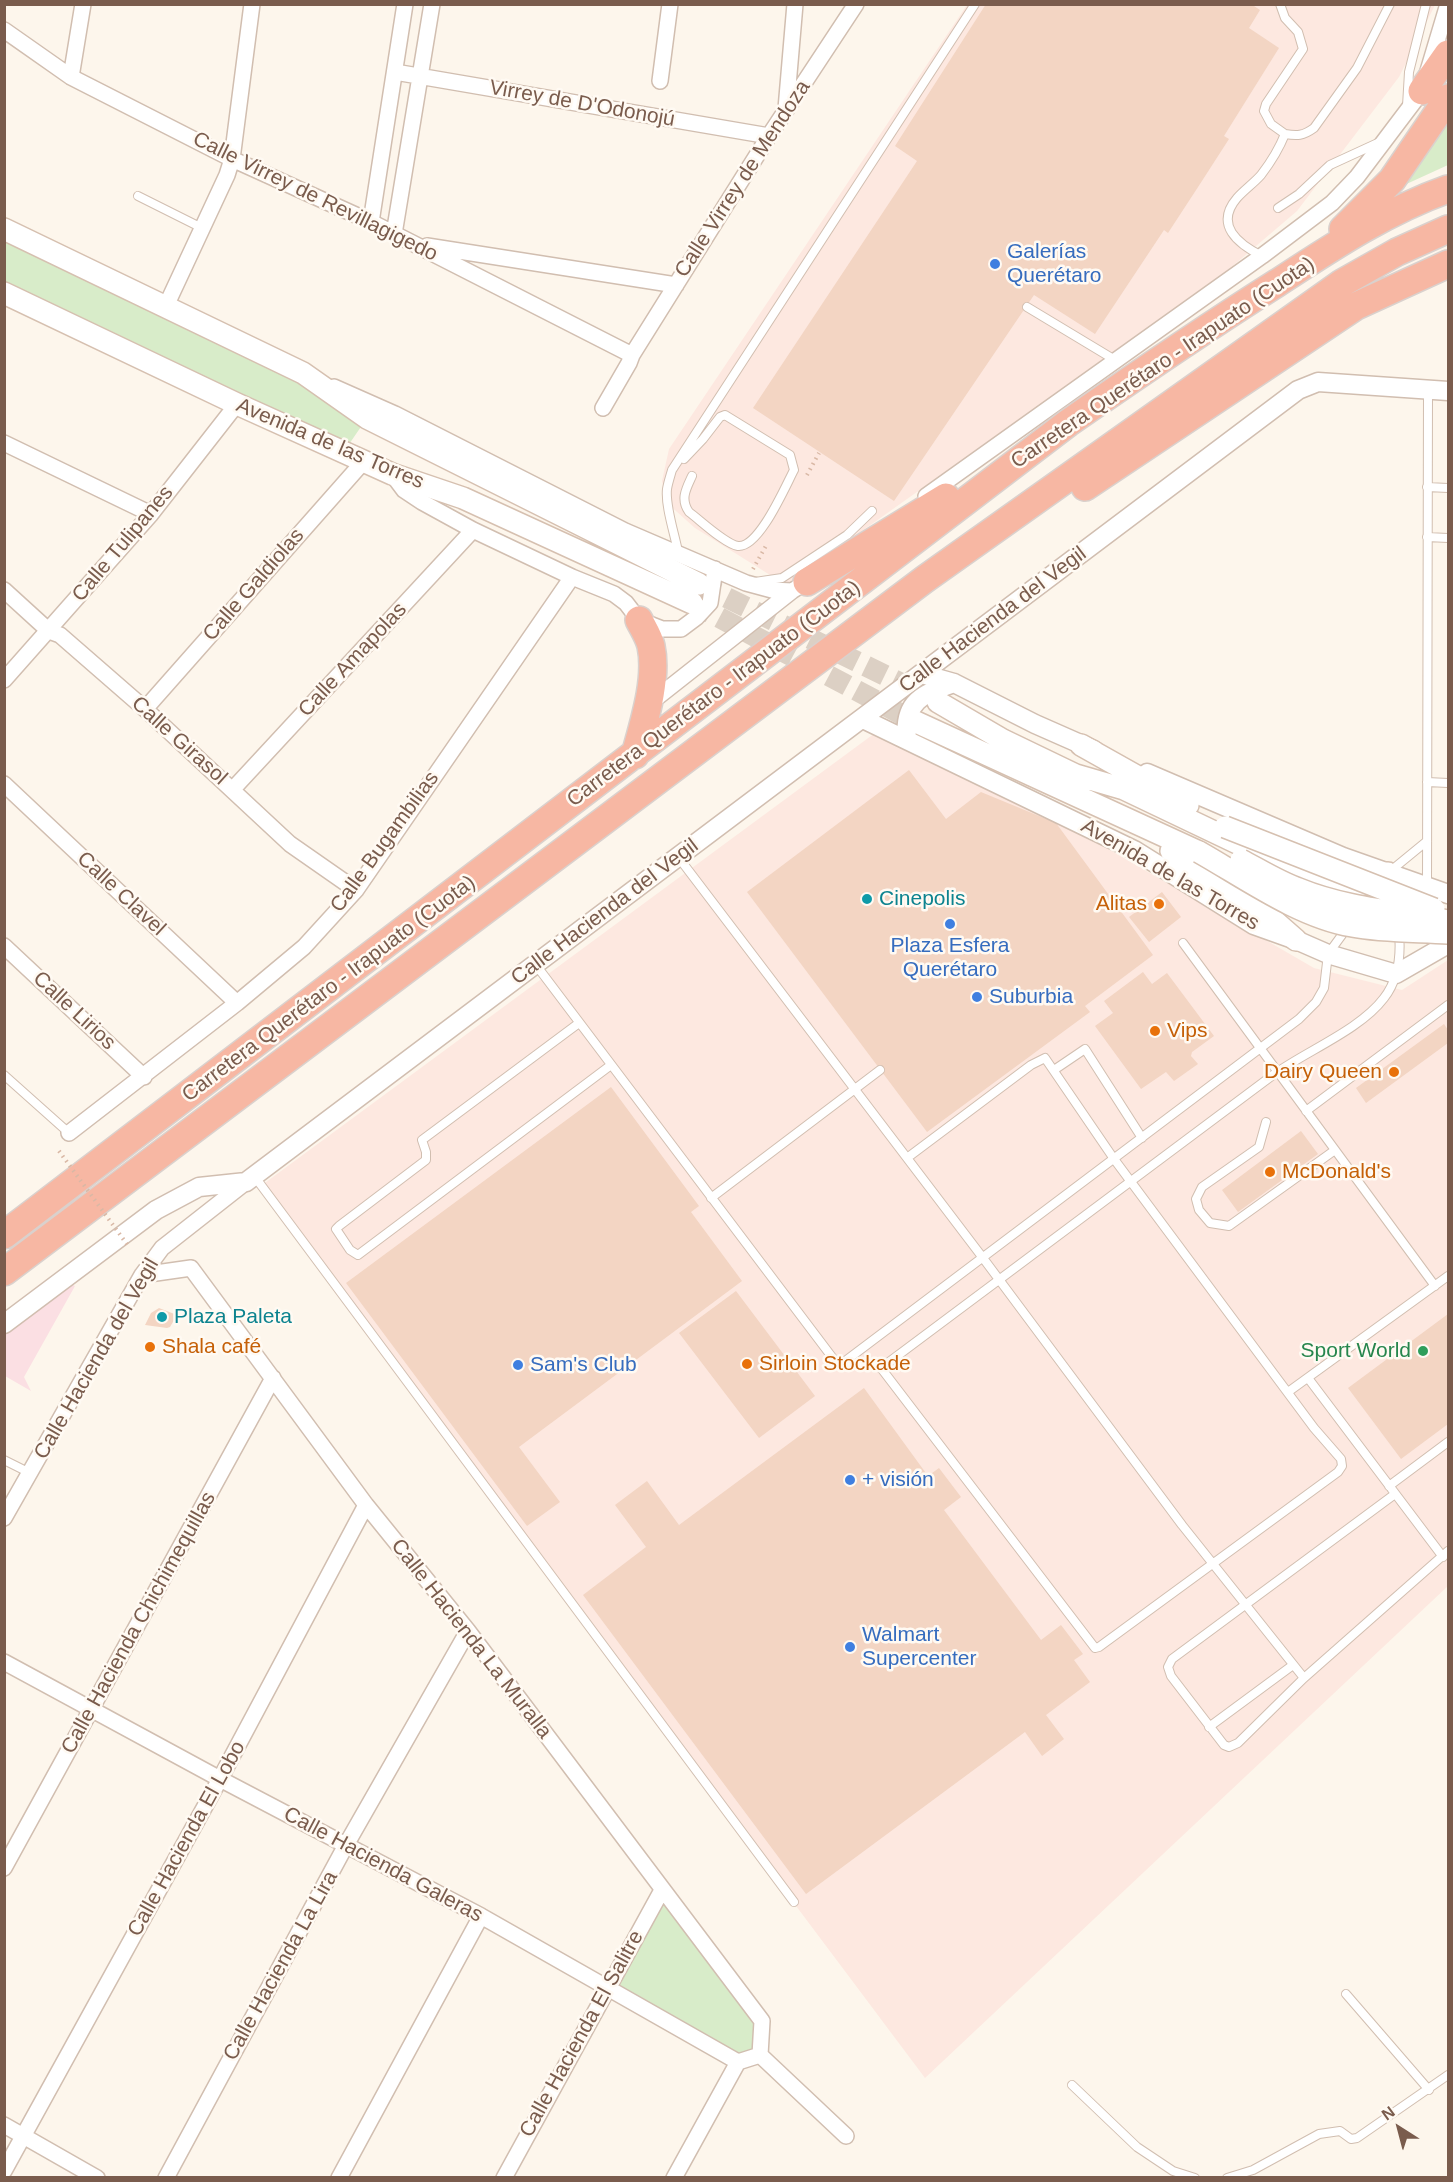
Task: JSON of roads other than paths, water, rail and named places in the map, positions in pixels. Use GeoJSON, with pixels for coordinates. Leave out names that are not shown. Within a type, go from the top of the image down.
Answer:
{"type":"FeatureCollection","features":[{"type":"Feature","properties":{"kind":"highway"},"geometry":{"type":"LineString","coordinates":[[1414,100],[1449,54]]}},
{"type":"Feature","properties":{"kind":"highway"},"geometry":{"type":"LineString","coordinates":[[1295,271],[1357,217],[1392,180],[1449,98]]}},
{"type":"Feature","properties":{"kind":"highway","name":"Carretera Querétaro - Irapuato (Cuota)"},"geometry":{"type":"LineString","coordinates":[[4,1235],[1068,423],[1201,331],[1362,228],[1449,189]]}},
{"type":"Feature","properties":{"kind":"highway","name":"Carretera Querétaro - Irapuato (Cuota)"},"geometry":{"type":"LineString","coordinates":[[4,1272],[925,579],[1342,283],[1397,252],[1449,229]]}},
{"type":"Feature","properties":{"kind":"highway"},"geometry":{"type":"LineString","coordinates":[[925,579],[1077,493],[1356,306],[1449,264]]}},
{"type":"Feature","properties":{"kind":"highway"},"geometry":{"type":"LineString","coordinates":[[800,586],[1068,423]]}},
{"type":"Feature","properties":{"kind":"highway"},"geometry":{"type":"LineString","coordinates":[[635,754],[650,703],[651,645],[639,620]]}},
{"type":"Feature","properties":{"kind":"highway"},"geometry":{"type":"LineString","coordinates":[[4,1215],[105,1160]]}},
{"type":"Feature","properties":{"kind":"main road","name":"Avenida de las Torres"},"geometry":{"type":"LineString","coordinates":[[4,230],[303,373],[368,418],[695,594],[463,498],[392,474],[237,404],[4,293]]}},
{"type":"Feature","properties":{"kind":"main road","name":"Avenida de las Torres"},"geometry":{"type":"LineString","coordinates":[[938,702],[1003,740],[1076,775],[1201,847]]}},
{"type":"Feature","properties":{"kind":"main road","name":"Avenida de las Torres"},"geometry":{"type":"LineString","coordinates":[[911,731],[1201,847]]}},
{"type":"Feature","properties":{"kind":"main road"},"geometry":{"type":"LineString","coordinates":[[1081,745],[1225,826],[1449,917]]}},
{"type":"Feature","properties":{"kind":"main road"},"geometry":{"type":"LineString","coordinates":[[1076,775],[1124,789],[1318,882],[1339,887],[1359,887],[1388,873]]}},
{"type":"Feature","properties":{"kind":"main road"},"geometry":{"type":"LineString","coordinates":[[1105,809],[1255,904],[1296,940]]}},
{"type":"Feature","properties":{"kind":"main road"},"geometry":{"type":"LineString","coordinates":[[1201,847],[1314,894],[1350,904],[1449,917]]}},
{"type":"Feature","properties":{"kind":"main road"},"geometry":{"type":"LineString","coordinates":[[1201,847],[1287,902],[1329,920],[1352,926],[1449,933]]}},
{"type":"Feature","properties":{"kind":"street"},"geometry":{"type":"LineString","coordinates":[[71,77],[83,4]]}},
{"type":"Feature","properties":{"kind":"street"},"geometry":{"type":"LineString","coordinates":[[165,306],[227,175],[232,159],[252,4]]}},
{"type":"Feature","properties":{"kind":"street"},"geometry":{"type":"LineString","coordinates":[[371,222],[405,4]]}},
{"type":"Feature","properties":{"kind":"street"},"geometry":{"type":"LineString","coordinates":[[394,234],[432,4]]}},
{"type":"Feature","properties":{"kind":"street"},"geometry":{"type":"LineString","coordinates":[[660,81],[670,4]]}},
{"type":"Feature","properties":{"kind":"street"},"geometry":{"type":"LineString","coordinates":[[785,112],[795,4]]}},
{"type":"Feature","properties":{"kind":"street","name":"Calle Virrey de Mendoza"},"geometry":{"type":"LineString","coordinates":[[603,408],[632,354],[856,4]]}},
{"type":"Feature","properties":{"kind":"street"},"geometry":{"type":"LineString","coordinates":[[650,703],[800,586],[1262,256],[1332,203],[1357,177],[1414,100],[1448,4]]}},
{"type":"Feature","properties":{"kind":"street","name":"Calle Virrey de Revillagigedo"},"geometry":{"type":"LineString","coordinates":[[4,30],[71,77],[232,159],[371,222],[632,354]]}},
{"type":"Feature","properties":{"kind":"street","name":"Virrey de D'Odonojú"},"geometry":{"type":"LineString","coordinates":[[395,72],[770,136]]}},
{"type":"Feature","properties":{"kind":"street"},"geometry":{"type":"LineString","coordinates":[[414,244],[676,285]]}},
{"type":"Feature","properties":{"kind":"street","name":"Avenida de las Torres"},"geometry":{"type":"LineString","coordinates":[[303,373],[395,414],[625,531],[746,583],[772,590],[800,586]]}},
{"type":"Feature","properties":{"kind":"street","name":"Calle Hacienda del Vegil"},"geometry":{"type":"LineString","coordinates":[[4,1518],[142,1275],[162,1248],[535,963],[679,858],[1298,390],[1318,382],[1428,390]]}},
{"type":"Feature","properties":{"kind":"street"},"geometry":{"type":"LineString","coordinates":[[1428,390],[1449,391]]}},
{"type":"Feature","properties":{"kind":"street","name":"Calle Tulipanes"},"geometry":{"type":"LineString","coordinates":[[4,680],[151,513],[237,404]]}},
{"type":"Feature","properties":{"kind":"street"},"geometry":{"type":"LineString","coordinates":[[4,443],[151,513]]}},
{"type":"Feature","properties":{"kind":"street","name":"Calle Galdiolas"},"geometry":{"type":"LineString","coordinates":[[145,709],[364,461]]}},
{"type":"Feature","properties":{"kind":"street"},"geometry":{"type":"LineString","coordinates":[[392,474],[404,490],[422,502],[473,530],[620,597],[639,620],[662,629],[681,629],[711,603],[715,569]]}},
{"type":"Feature","properties":{"kind":"street","name":"Calle Amapolas"},"geometry":{"type":"LineString","coordinates":[[233,789],[473,530]]}},
{"type":"Feature","properties":{"kind":"street","name":"Calle Bugambilias"},"geometry":{"type":"LineString","coordinates":[[69,1133],[144,1077],[304,947],[356,890],[572,577]]}},
{"type":"Feature","properties":{"kind":"street","name":"Calle Girasol"},"geometry":{"type":"LineString","coordinates":[[4,590],[49,631],[60,635],[145,709],[290,844],[356,890]]}},
{"type":"Feature","properties":{"kind":"street"},"geometry":{"type":"LineString","coordinates":[[922,674],[954,683],[1081,745],[1344,856],[1449,894]]}},
{"type":"Feature","properties":{"kind":"street"},"geometry":{"type":"LineString","coordinates":[[911,731],[906,725],[908,713],[920,698],[954,683]]}},
{"type":"Feature","properties":{"kind":"street","name":"Avenida de las Torres"},"geometry":{"type":"LineString","coordinates":[[863,719],[911,731],[1134,850],[1254,925],[1328,954],[1396,974]]}},
{"type":"Feature","properties":{"kind":"street","name":"Calle Clavel"},"geometry":{"type":"LineString","coordinates":[[4,784],[237,1003]]}},
{"type":"Feature","properties":{"kind":"street"},"geometry":{"type":"LineString","coordinates":[[1427,887],[1436,903],[1449,917]]}},
{"type":"Feature","properties":{"kind":"street"},"geometry":{"type":"LineString","coordinates":[[1396,974],[1449,944]]}},
{"type":"Feature","properties":{"kind":"street","name":"Calle Lirios"},"geometry":{"type":"LineString","coordinates":[[4,946],[144,1077]]}},
{"type":"Feature","properties":{"kind":"street"},"geometry":{"type":"LineString","coordinates":[[4,1324],[156,1210],[199,1187],[250,1179]]}},
{"type":"Feature","properties":{"kind":"street","name":"Calle Hacienda La Muralla"},"geometry":{"type":"LineString","coordinates":[[142,1275],[190,1268],[366,1505],[468,1630],[762,2021],[760,2055]]}},
{"type":"Feature","properties":{"kind":"street","name":"Calle Hacienda Chichimequillas"},"geometry":{"type":"LineString","coordinates":[[4,1868],[273,1378]]}},
{"type":"Feature","properties":{"kind":"street","name":"Calle Hacienda El Lobo"},"geometry":{"type":"LineString","coordinates":[[4,2171],[220,1779],[366,1505]]}},
{"type":"Feature","properties":{"kind":"street","name":"Calle Hacienda La Lira"},"geometry":{"type":"LineString","coordinates":[[166,2178],[346,1845],[468,1630]]}},
{"type":"Feature","properties":{"kind":"street","name":"Calle Hacienda Galeras"},"geometry":{"type":"LineString","coordinates":[[4,1662],[481,1916],[738,2062]]}},
{"type":"Feature","properties":{"kind":"street","name":"Calle Hacienda El Salitre"},"geometry":{"type":"LineString","coordinates":[[504,2178],[662,1890]]}},
{"type":"Feature","properties":{"kind":"street"},"geometry":{"type":"LineString","coordinates":[[339,2178],[481,1916]]}},
{"type":"Feature","properties":{"kind":"street"},"geometry":{"type":"LineString","coordinates":[[674,2178],[738,2062],[760,2055],[846,2136]]}},
{"type":"Feature","properties":{"kind":"street"},"geometry":{"type":"LineString","coordinates":[[4,2125],[97,2178]]}},
{"type":"Feature","properties":{"kind":"lane"},"geometry":{"type":"LineString","coordinates":[[678,552],[667,490],[672,470],[975,4]]}},
{"type":"Feature","properties":{"kind":"lane"},"geometry":{"type":"LineString","coordinates":[[1280,4],[1285,18],[1298,32],[1303,49],[1266,104],[1264,111],[1271,124],[1285,134],[1298,136],[1314,128],[1357,68],[1390,4]]}},
{"type":"Feature","properties":{"kind":"lane"},"geometry":{"type":"LineString","coordinates":[[1414,100],[1409,72],[1426,4]]}},
{"type":"Feature","properties":{"kind":"lane"},"geometry":{"type":"LineString","coordinates":[[1262,256],[1241,244],[1229,228],[1228,218],[1237,199],[1259,177],[1278,152],[1285,134]]}},
{"type":"Feature","properties":{"kind":"lane"},"geometry":{"type":"LineString","coordinates":[[1278,208],[1299,194],[1330,165],[1384,140]]}},
{"type":"Feature","properties":{"kind":"lane"},"geometry":{"type":"LineString","coordinates":[[138,196],[202,228]]}},
{"type":"Feature","properties":{"kind":"lane"},"geometry":{"type":"LineString","coordinates":[[1027,307],[1115,360]]}},
{"type":"Feature","properties":{"kind":"lane"},"geometry":{"type":"LineString","coordinates":[[1427,887],[1428,390]]}},
{"type":"Feature","properties":{"kind":"lane"},"geometry":{"type":"LineString","coordinates":[[672,470],[703,439],[720,417],[725,415],[790,455],[794,470],[758,534],[749,544],[739,546],[731,543],[689,512],[684,505],[684,494],[692,476]]}},
{"type":"Feature","properties":{"kind":"lane"},"geometry":{"type":"LineString","coordinates":[[1427,487],[1449,488]]}},
{"type":"Feature","properties":{"kind":"lane"},"geometry":{"type":"LineString","coordinates":[[746,583],[782,578],[847,535],[872,511]]}},
{"type":"Feature","properties":{"kind":"lane"},"geometry":{"type":"LineString","coordinates":[[1427,537],[1449,538]]}},
{"type":"Feature","properties":{"kind":"lane"},"geometry":{"type":"LineString","coordinates":[[1427,782],[1449,783]]}},
{"type":"Feature","properties":{"kind":"lane"},"geometry":{"type":"LineString","coordinates":[[1375,891],[1388,873],[1427,841]]}},
{"type":"Feature","properties":{"kind":"lane"},"geometry":{"type":"LineString","coordinates":[[679,858],[855,1088],[1182,1525],[1304,1678]]}},
{"type":"Feature","properties":{"kind":"lane"},"geometry":{"type":"LineString","coordinates":[[881,1368],[1277,1072],[1364,1018],[1384,998],[1396,974],[1400,945],[1397,911],[1388,873]]}},
{"type":"Feature","properties":{"kind":"lane"},"geometry":{"type":"LineString","coordinates":[[838,1365],[1299,1019],[1316,1002],[1324,988],[1328,954],[1368,900]]}},
{"type":"Feature","properties":{"kind":"lane"},"geometry":{"type":"LineString","coordinates":[[1183,943],[1435,1286]]}},
{"type":"Feature","properties":{"kind":"lane"},"geometry":{"type":"LineString","coordinates":[[535,963],[838,1365]]}},
{"type":"Feature","properties":{"kind":"lane"},"geometry":{"type":"LineString","coordinates":[[1306,1111],[1449,1005]]}},
{"type":"Feature","properties":{"kind":"lane"},"geometry":{"type":"LineString","coordinates":[[579,1023],[422,1140],[426,1160],[336,1229],[350,1250],[358,1255],[611,1065]]}},
{"type":"Feature","properties":{"kind":"lane"},"geometry":{"type":"LineString","coordinates":[[1054,1070],[1084,1049],[1142,1138]]}},
{"type":"Feature","properties":{"kind":"lane"},"geometry":{"type":"LineString","coordinates":[[838,1365],[868,1363],[881,1368],[1091,1646],[1097,1648],[1341,1470],[1341,1459],[1314,1428],[1114,1159],[1045,1058],[1031,1065],[907,1158]]}},
{"type":"Feature","properties":{"kind":"lane"},"geometry":{"type":"LineString","coordinates":[[711,1198],[880,1070]]}},
{"type":"Feature","properties":{"kind":"lane"},"geometry":{"type":"LineString","coordinates":[[4,1075],[69,1133]]}},
{"type":"Feature","properties":{"kind":"lane"},"geometry":{"type":"LineString","coordinates":[[1266,1122],[1259,1147],[1202,1187],[1196,1199],[1199,1209],[1210,1223],[1228,1226],[1335,1150]]}},
{"type":"Feature","properties":{"kind":"lane"},"geometry":{"type":"LineString","coordinates":[[250,1179],[794,1902]]}},
{"type":"Feature","properties":{"kind":"lane"},"geometry":{"type":"LineString","coordinates":[[1288,1392],[1449,1276]]}},
{"type":"Feature","properties":{"kind":"lane"},"geometry":{"type":"LineString","coordinates":[[1308,1378],[1395,1494],[1446,1554],[1304,1678],[1239,1743],[1229,1747],[1224,1745],[1171,1676],[1168,1666],[1172,1659],[1395,1494]]}},
{"type":"Feature","properties":{"kind":"lane"},"geometry":{"type":"LineString","coordinates":[[1389,1486],[1449,1442]]}},
{"type":"Feature","properties":{"kind":"lane"},"geometry":{"type":"LineString","coordinates":[[4,1460],[30,1473]]}},
{"type":"Feature","properties":{"kind":"lane"},"geometry":{"type":"LineString","coordinates":[[1209,1727],[1293,1665]]}},
{"type":"Feature","properties":{"kind":"lane"},"geometry":{"type":"LineString","coordinates":[[1346,1994],[1429,2090]]}},
{"type":"Feature","properties":{"kind":"lane"},"geometry":{"type":"LineString","coordinates":[[1227,2178],[1253,2170],[1319,2134],[1340,2132],[1351,2139],[1357,2138],[1449,2075]]}},
{"type":"Feature","properties":{"kind":"lane"},"geometry":{"type":"LineString","coordinates":[[1072,2085],[1137,2147],[1173,2171],[1196,2178]]}},
{"type":"Feature","properties":{"kind":"tunnel"},"geometry":{"type":"LineString","coordinates":[[699,584],[921,693]]}},
{"type":"Feature","properties":{"kind":"tunnel"},"geometry":{"type":"LineString","coordinates":[[692,603],[916,722]]}},
{"type":"Feature","properties":{"kind":"place","name":"Galerías Querétaro"},"geometry":{"type":"Point","coordinates":[995,264]}},
{"type":"Feature","properties":{"kind":"place","name":"Cinepolis"},"geometry":{"type":"Point","coordinates":[867,899]}},
{"type":"Feature","properties":{"kind":"place","name":"Alitas"},"geometry":{"type":"Point","coordinates":[1159,904]}},
{"type":"Feature","properties":{"kind":"place","name":"Plaza Esfera Querétaro"},"geometry":{"type":"Point","coordinates":[950,924]}},
{"type":"Feature","properties":{"kind":"place","name":"Suburbia"},"geometry":{"type":"Point","coordinates":[977,997]}},
{"type":"Feature","properties":{"kind":"place","name":"Vips"},"geometry":{"type":"Point","coordinates":[1155,1031]}},
{"type":"Feature","properties":{"kind":"place","name":"Dairy Queen"},"geometry":{"type":"Point","coordinates":[1394,1072]}},
{"type":"Feature","properties":{"kind":"place","name":"McDonald's"},"geometry":{"type":"Point","coordinates":[1270,1172]}},
{"type":"Feature","properties":{"kind":"place","name":"Plaza Paleta"},"geometry":{"type":"Point","coordinates":[162,1317]}},
{"type":"Feature","properties":{"kind":"place","name":"Shala café"},"geometry":{"type":"Point","coordinates":[150,1347]}},
{"type":"Feature","properties":{"kind":"place","name":"Sport World"},"geometry":{"type":"Point","coordinates":[1423,1351]}},
{"type":"Feature","properties":{"kind":"place","name":"Sirloin Stockade"},"geometry":{"type":"Point","coordinates":[747,1364]}},
{"type":"Feature","properties":{"kind":"place","name":"Sam's Club"},"geometry":{"type":"Point","coordinates":[518,1365]}},
{"type":"Feature","properties":{"kind":"place","name":"+ visión"},"geometry":{"type":"Point","coordinates":[850,1480]}},
{"type":"Feature","properties":{"kind":"place","name":"Walmart Supercenter"},"geometry":{"type":"Point","coordinates":[850,1647]}}]}
